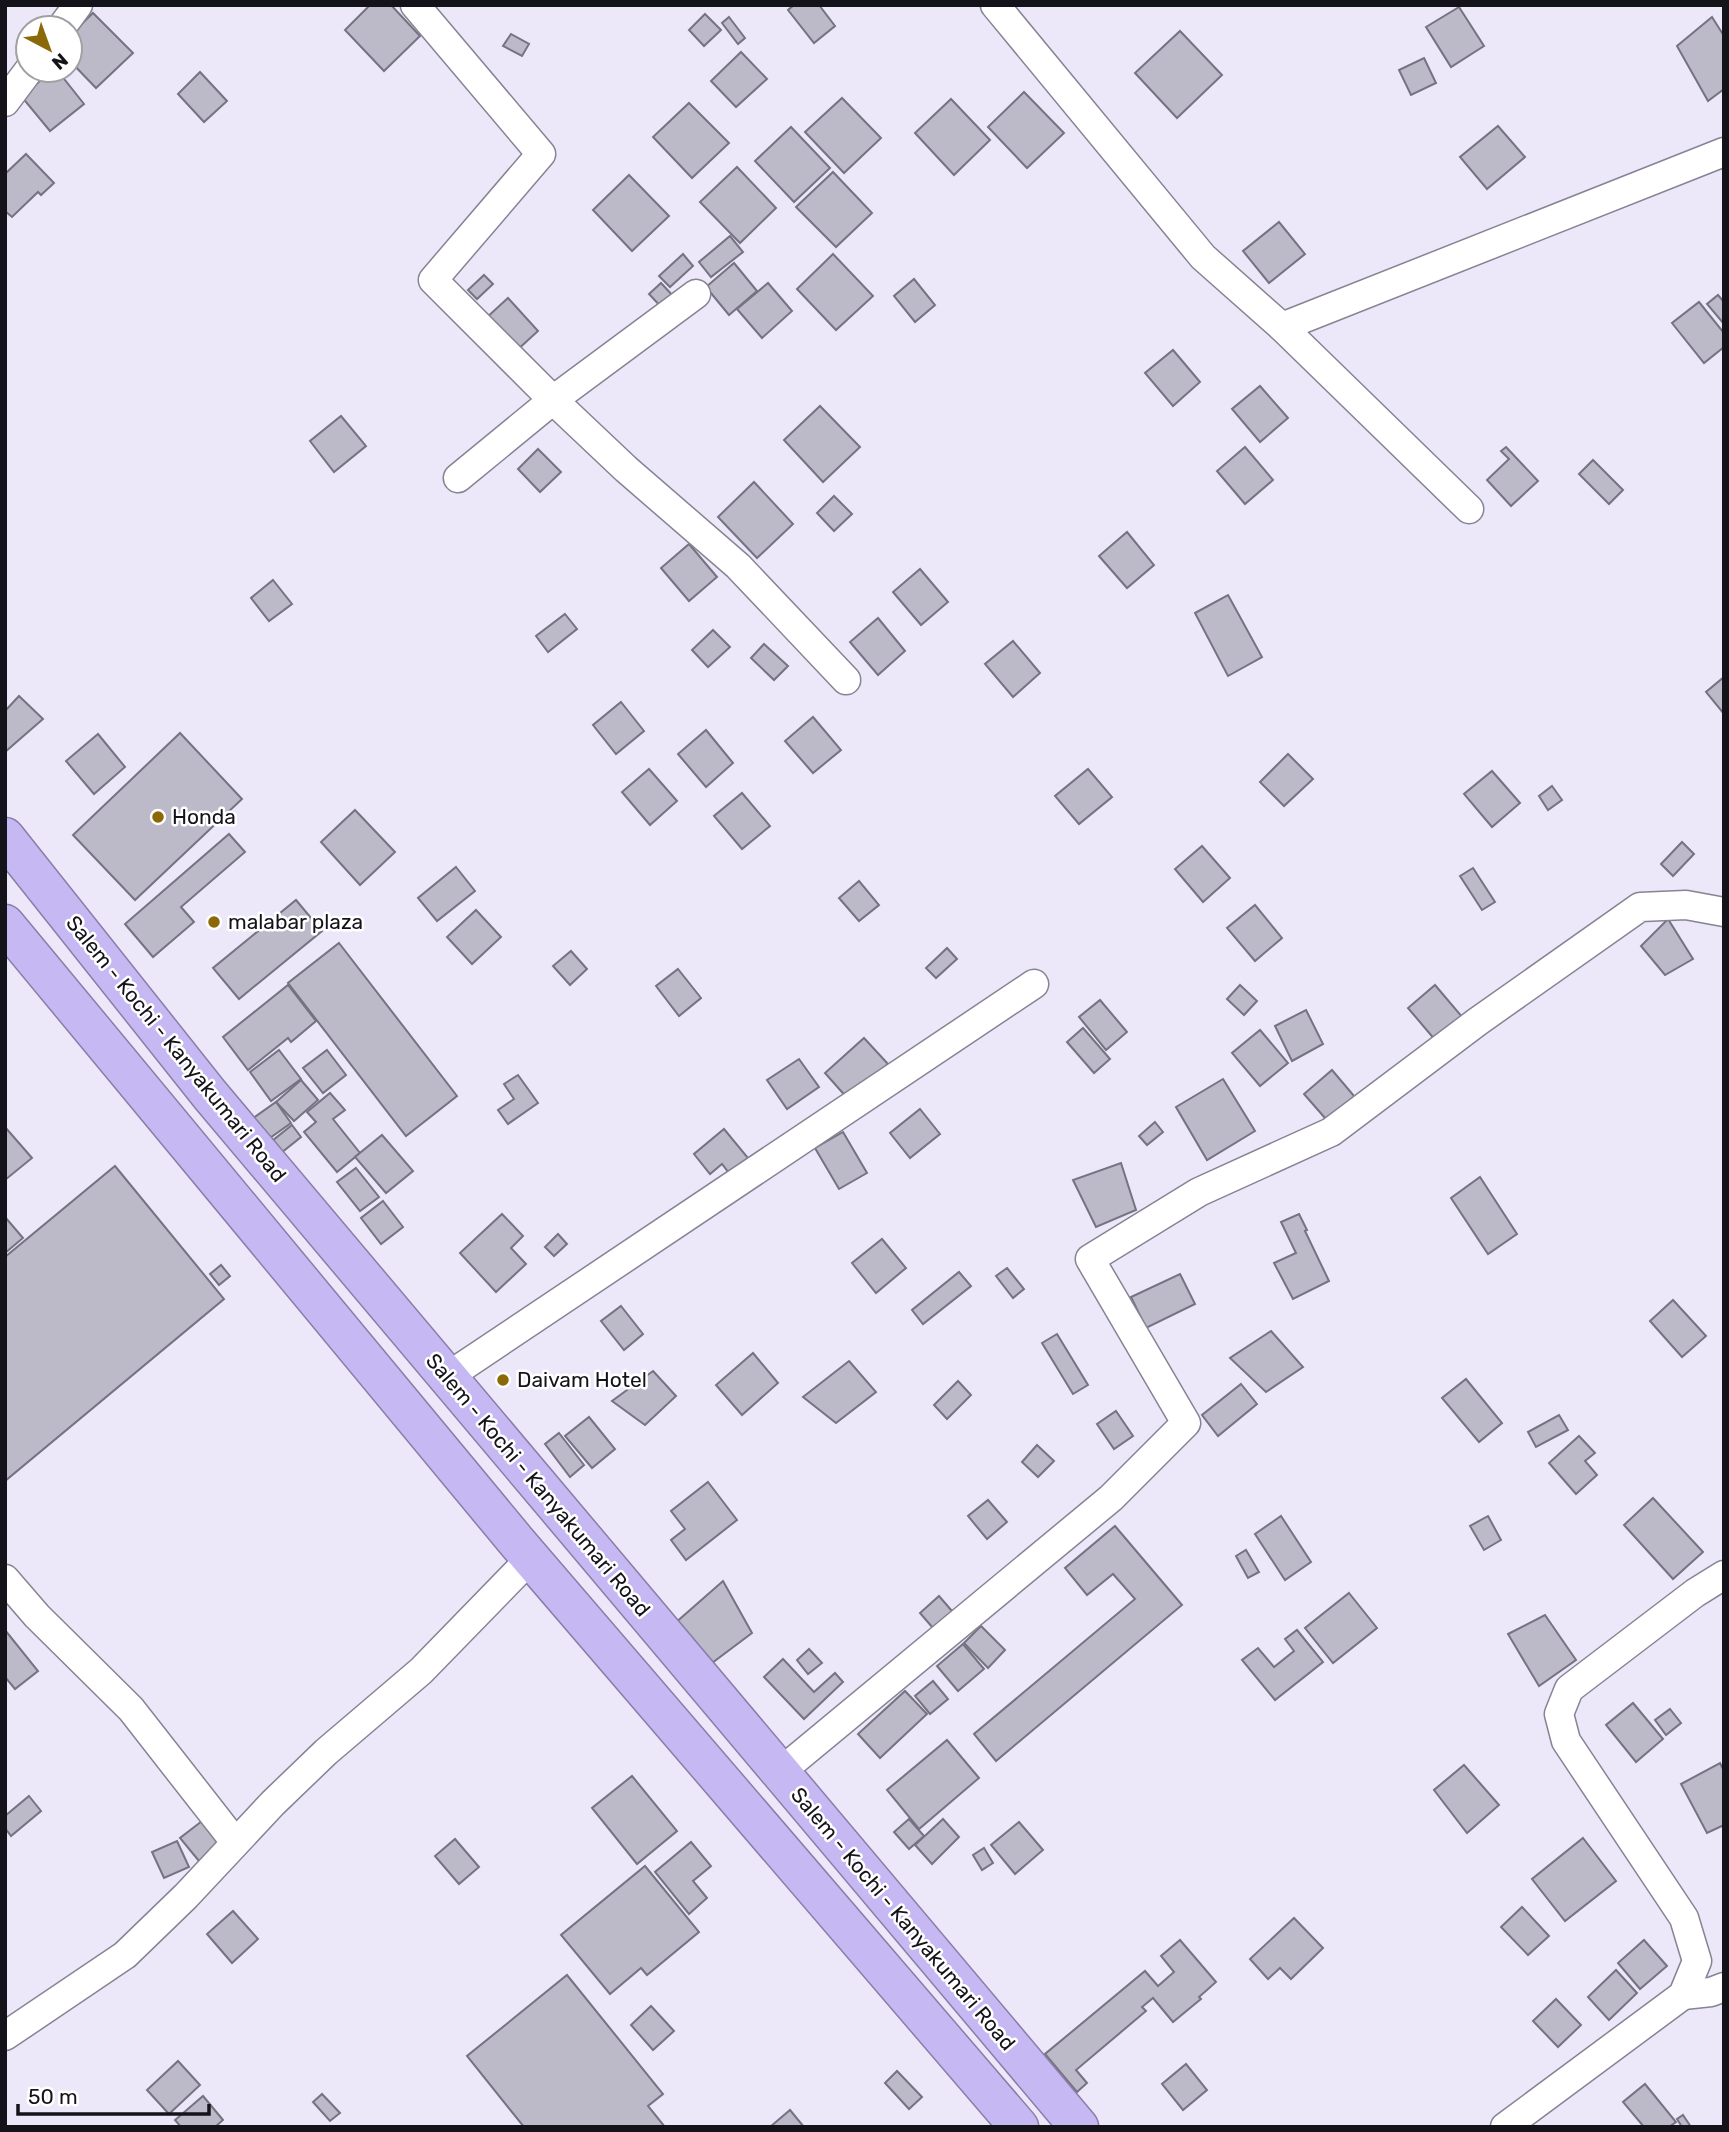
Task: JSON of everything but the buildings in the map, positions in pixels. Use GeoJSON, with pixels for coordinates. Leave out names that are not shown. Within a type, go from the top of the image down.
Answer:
{"type":"FeatureCollection","features":[{"type":"Feature","properties":{"kind":"highway","name":"Salem - Kochi - Kanyakumari Road"},"geometry":{"type":"LineString","coordinates":[[5,837],[176,1054],[1079,2127]]}},
{"type":"Feature","properties":{"kind":"highway"},"geometry":{"type":"LineString","coordinates":[[9,935],[531,1558],[1019,2127]]}},
{"type":"Feature","properties":{"kind":"street"},"geometry":{"type":"LineString","coordinates":[[415,5],[541,154],[433,280],[626,469],[738,566],[846,680]]}},
{"type":"Feature","properties":{"kind":"street"},"geometry":{"type":"LineString","coordinates":[[995,5],[1203,257],[1282,327],[1468,509]]}},
{"type":"Feature","properties":{"kind":"street"},"geometry":{"type":"LineString","coordinates":[[5,102],[18,84]]}},
{"type":"Feature","properties":{"kind":"street"},"geometry":{"type":"LineString","coordinates":[[1282,327],[1724,152]]}},
{"type":"Feature","properties":{"kind":"street"},"geometry":{"type":"LineString","coordinates":[[458,478],[553,400],[696,295]]}},
{"type":"Feature","properties":{"kind":"street"},"geometry":{"type":"LineString","coordinates":[[779,1773],[1111,1498],[1186,1423],[1090,1259],[1199,1192],[1331,1132],[1477,1021],[1640,907],[1686,905],[1724,912]]}},
{"type":"Feature","properties":{"kind":"street"},"geometry":{"type":"LineString","coordinates":[[447,1377],[1034,984]]}},
{"type":"Feature","properties":{"kind":"street"},"geometry":{"type":"LineString","coordinates":[[5,2036],[125,1955],[326,1752],[421,1671],[531,1558]]}},
{"type":"Feature","properties":{"kind":"street"},"geometry":{"type":"LineString","coordinates":[[1505,2127],[1683,1995],[1717,1989],[1697,1961],[1684,1918],[1566,1741],[1559,1714],[1569,1689],[1695,1593],[1724,1575]]}},
{"type":"Feature","properties":{"kind":"street"},"geometry":{"type":"LineString","coordinates":[[5,1579],[37,1616],[131,1709],[235,1842]]}},
{"type":"Feature","properties":{"kind":"street"},"geometry":{"type":"LineString","coordinates":[[1683,1995],[1697,1961]]}},
{"type":"Feature","properties":{"kind":"place","name":"Honda"},"geometry":{"type":"Point","coordinates":[158,817]}},
{"type":"Feature","properties":{"kind":"place","name":"malabar plaza"},"geometry":{"type":"Point","coordinates":[214,922]}},
{"type":"Feature","properties":{"kind":"place","name":"Daivam Hotel"},"geometry":{"type":"Point","coordinates":[503,1380]}}]}
